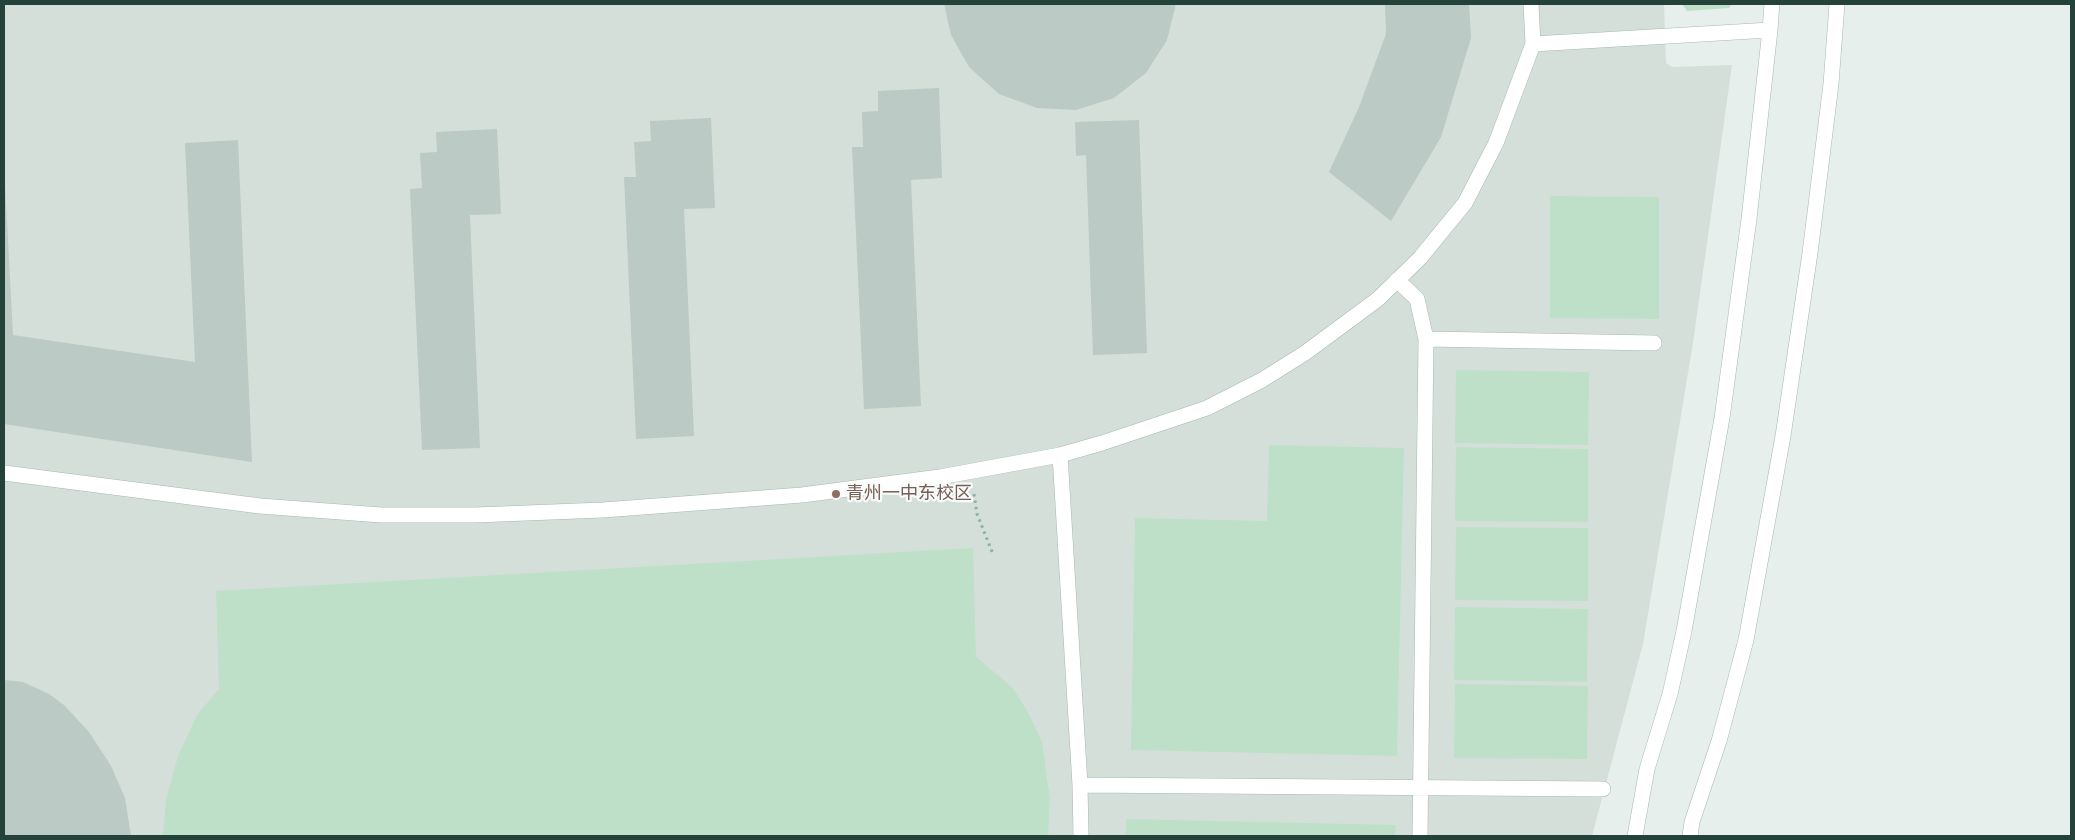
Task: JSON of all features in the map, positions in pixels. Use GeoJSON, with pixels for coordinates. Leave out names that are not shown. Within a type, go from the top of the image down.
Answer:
{"type":"FeatureCollection","features":[{"type":"Feature","properties":{"kind":"street"},"geometry":{"type":"LineString","coordinates":[[4,473],[260,506],[381,515],[603,510],[802,496],[973,471],[1060,455],[1144,430],[1207,408],[1262,380],[1305,353],[1371,305],[1420,258],[1465,203],[1496,143],[1533,44],[1531,4]]}},
{"type":"Feature","properties":{"kind":"street"},"geometry":{"type":"LineString","coordinates":[[1635,836],[1647,769],[1670,694],[1684,631],[1722,418],[1749,219],[1772,4]]}},
{"type":"Feature","properties":{"kind":"street"},"geometry":{"type":"LineString","coordinates":[[1690,836],[1692,822],[1719,740],[1746,640],[1783,436],[1814,224],[1831,84],[1837,4]]}},
{"type":"Feature","properties":{"kind":"street"},"geometry":{"type":"LineString","coordinates":[[1533,44],[1770,30]]}},
{"type":"Feature","properties":{"kind":"street"},"geometry":{"type":"LineString","coordinates":[[1397,280],[1417,299],[1426,339],[1420,836]]}},
{"type":"Feature","properties":{"kind":"street"},"geometry":{"type":"LineString","coordinates":[[1426,339],[1654,343]]}},
{"type":"Feature","properties":{"kind":"street"},"geometry":{"type":"LineString","coordinates":[[1060,455],[1080,785],[1081,836]]}},
{"type":"Feature","properties":{"kind":"street"},"geometry":{"type":"LineString","coordinates":[[1080,785],[1603,788]]}},
{"type":"Feature","properties":{"kind":"path"},"geometry":{"type":"LineString","coordinates":[[973,471],[974,502],[993,554]]}},
{"type":"Feature","properties":{"kind":"shaded area","name":"青州一中东校区"},"geometry":{"type":"Polygon","coordinates":[[[4,4],[1664,4],[1666,63],[1672,67],[1732,65],[1693,343],[1643,644],[1592,836],[4,836],[4,4]]]}},
{"type":"Feature","properties":{"kind":"green space"},"geometry":{"type":"Polygon","coordinates":[[[1682,4],[1732,4],[1729,8],[1687,11],[1682,4]]]}},
{"type":"Feature","properties":{"kind":"green space"},"geometry":{"type":"Polygon","coordinates":[[[1550,196],[1659,197],[1659,319],[1550,318],[1550,196]]]}},
{"type":"Feature","properties":{"kind":"green space"},"geometry":{"type":"Polygon","coordinates":[[[1456,370],[1589,372],[1588,445],[1455,443],[1456,370]]]}},
{"type":"Feature","properties":{"kind":"green space"},"geometry":{"type":"Polygon","coordinates":[[[1269,445],[1404,448],[1397,756],[1131,750],[1135,518],[1267,521],[1269,445]]]}},
{"type":"Feature","properties":{"kind":"green space"},"geometry":{"type":"Polygon","coordinates":[[[1456,447],[1588,449],[1588,522],[1455,521],[1456,447]]]}},
{"type":"Feature","properties":{"kind":"green space"},"geometry":{"type":"Polygon","coordinates":[[[1456,527],[1588,528],[1588,601],[1455,600],[1456,527]]]}},
{"type":"Feature","properties":{"kind":"green space"},"geometry":{"type":"Polygon","coordinates":[[[973,548],[976,657],[1013,688],[1029,714],[1042,742],[1050,799],[1048,836],[163,836],[166,800],[178,756],[197,715],[219,689],[216,591],[973,548]]]}},
{"type":"Feature","properties":{"kind":"green space"},"geometry":{"type":"Polygon","coordinates":[[[1455,607],[1588,609],[1587,682],[1454,680],[1455,607]]]}},
{"type":"Feature","properties":{"kind":"green space"},"geometry":{"type":"Polygon","coordinates":[[[1455,684],[1588,686],[1587,759],[1454,758],[1455,684]]]}},
{"type":"Feature","properties":{"kind":"green space"},"geometry":{"type":"Polygon","coordinates":[[[1126,819],[1396,825],[1395,836],[1126,836],[1126,819]]]}},
{"type":"Feature","properties":{"kind":"building"},"geometry":{"type":"Polygon","coordinates":[[[944,4],[1176,4],[1167,40],[1146,73],[1114,98],[1076,110],[1037,108],[999,94],[969,67],[951,35],[944,4]]]}},
{"type":"Feature","properties":{"kind":"building"},"geometry":{"type":"Polygon","coordinates":[[[1385,4],[1469,4],[1471,38],[1441,137],[1391,221],[1329,172],[1359,107],[1386,34],[1385,4]]]}},
{"type":"Feature","properties":{"kind":"building"},"geometry":{"type":"Polygon","coordinates":[[[939,88],[942,178],[911,180],[921,406],[864,409],[852,147],[863,147],[862,112],[878,111],[878,91],[939,88]]]}},
{"type":"Feature","properties":{"kind":"building"},"geometry":{"type":"Polygon","coordinates":[[[711,118],[715,208],[684,209],[694,436],[636,439],[624,177],[636,177],[634,142],[651,141],[650,121],[711,118]]]}},
{"type":"Feature","properties":{"kind":"building"},"geometry":{"type":"Polygon","coordinates":[[[1139,120],[1147,353],[1093,355],[1086,155],[1076,156],[1075,122],[1139,120]]]}},
{"type":"Feature","properties":{"kind":"building"},"geometry":{"type":"Polygon","coordinates":[[[497,129],[501,214],[470,215],[480,448],[422,450],[410,189],[422,188],[420,153],[437,152],[436,132],[497,129]]]}},
{"type":"Feature","properties":{"kind":"building"},"geometry":{"type":"Polygon","coordinates":[[[238,140],[252,462],[4,424],[4,185],[13,335],[195,362],[185,143],[238,140]]]}},
{"type":"Feature","properties":{"kind":"building"},"geometry":{"type":"Polygon","coordinates":[[[4,680],[23,682],[49,694],[64,705],[89,732],[111,766],[125,798],[131,836],[4,836],[4,680]]]}},
{"type":"Feature","properties":{"kind":"place","name":"青州一中东校区"},"geometry":{"type":"Point","coordinates":[836,494]}}]}
